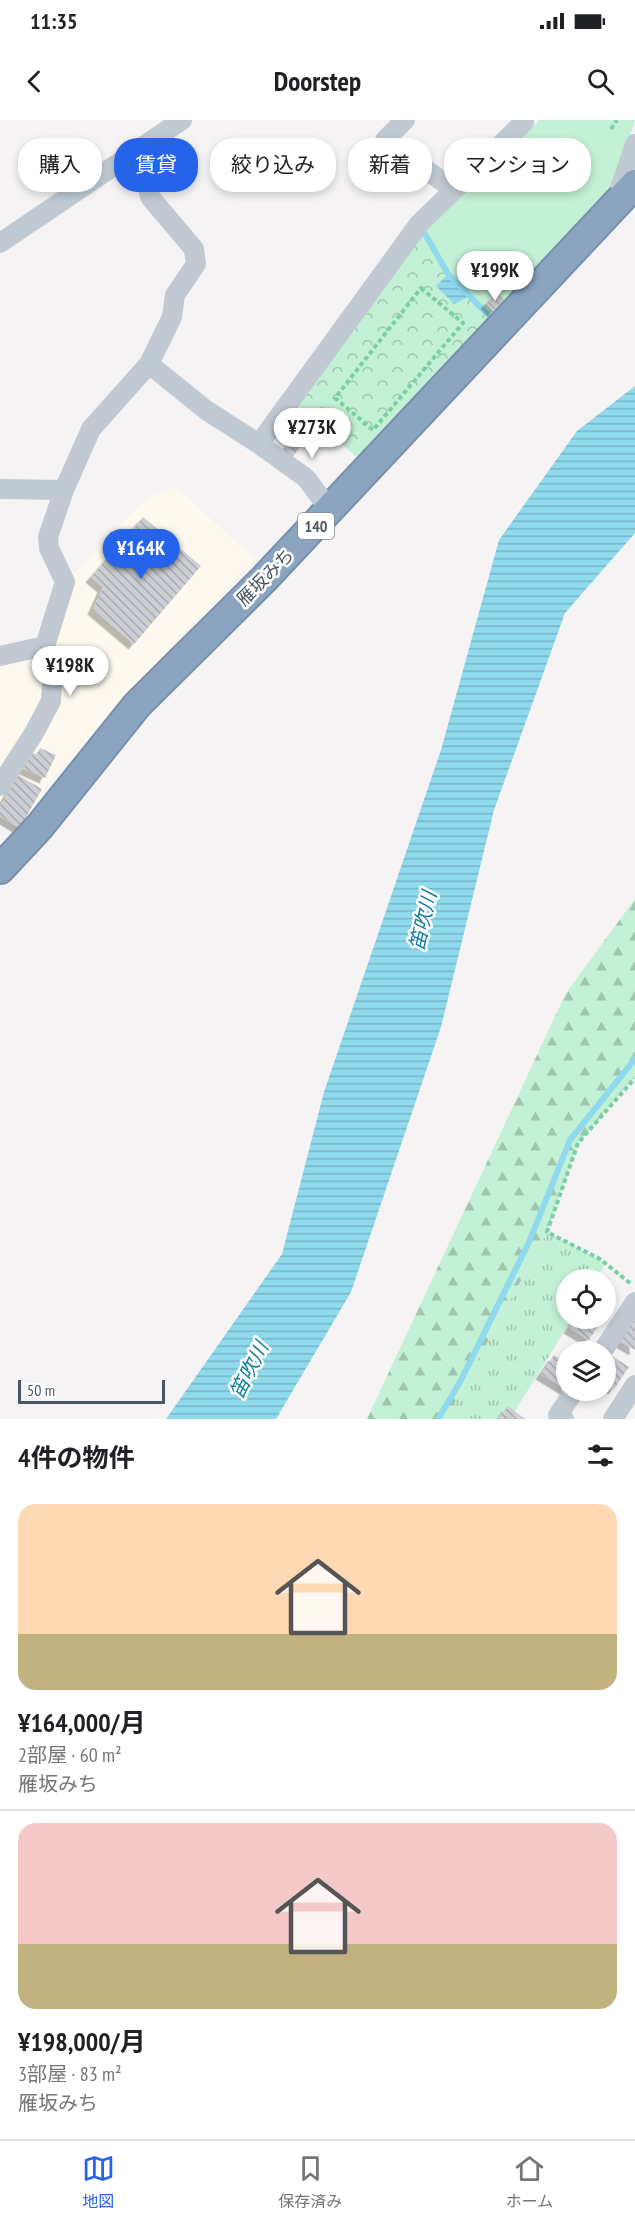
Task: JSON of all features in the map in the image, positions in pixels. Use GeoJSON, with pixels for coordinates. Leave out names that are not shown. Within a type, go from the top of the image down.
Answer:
{"type":"FeatureCollection","features":[{"type":"Feature","properties":{"kind":"highway","name":"雁坂みち"},"geometry":{"type":"LineString","coordinates":[[0,869],[40,826],[137,705],[264,579],[630,190]]}},
{"type":"Feature","properties":{"kind":"street"},"geometry":{"type":"LineString","coordinates":[[156,138],[182,120]]}},
{"type":"Feature","properties":{"kind":"street"},"geometry":{"type":"LineString","coordinates":[[405,120],[385,140],[444,183]]}},
{"type":"Feature","properties":{"kind":"street"},"geometry":{"type":"LineString","coordinates":[[507,138],[524,122],[523,120]]}},
{"type":"Feature","properties":{"kind":"street"},"geometry":{"type":"LineString","coordinates":[[630,190],[621,186],[635,144]]}},
{"type":"Feature","properties":{"kind":"street"},"geometry":{"type":"LineString","coordinates":[[0,243],[114,166]]}},
{"type":"Feature","properties":{"kind":"street"},"geometry":{"type":"LineString","coordinates":[[0,786],[34,733],[51,701],[53,662],[45,646],[66,582],[50,548],[48,537],[64,490],[91,429],[149,364],[172,317],[175,295],[196,264],[194,249],[150,197],[149,192]]}},
{"type":"Feature","properties":{"kind":"street"},"geometry":{"type":"LineString","coordinates":[[259,444],[419,224],[450,192]]}},
{"type":"Feature","properties":{"kind":"street"},"geometry":{"type":"LineString","coordinates":[[149,364],[206,410],[306,478],[330,510]]}},
{"type":"Feature","properties":{"kind":"street"},"geometry":{"type":"LineString","coordinates":[[0,489],[64,490]]}},
{"type":"Feature","properties":{"kind":"street"},"geometry":{"type":"LineString","coordinates":[[0,656],[45,646]]}},
{"type":"Feature","properties":{"kind":"street"},"geometry":{"type":"LineString","coordinates":[[609,1341],[635,1302]]}},
{"type":"Feature","properties":{"kind":"street"},"geometry":{"type":"LineString","coordinates":[[613,1419],[635,1385]]}},
{"type":"Feature","properties":{"kind":"street"},"geometry":{"type":"LineString","coordinates":[[564,1419],[558,1415],[568,1401]]}},
{"type":"Feature","properties":{"kind":"path"},"geometry":{"type":"LineString","coordinates":[[610,129],[616,120]]}},
{"type":"Feature","properties":{"kind":"path"},"geometry":{"type":"LineString","coordinates":[[421,288],[463,323],[373,430],[335,398],[421,288]]}},
{"type":"Feature","properties":{"kind":"path"},"geometry":{"type":"LineString","coordinates":[[635,1078],[578,1143],[547,1232],[600,1259],[635,1288]]}},
{"type":"Feature","properties":{"kind":"shaded area"},"geometry":{"type":"Polygon","coordinates":[[[176,487],[255,559],[184,633],[46,786],[23,830],[0,818],[0,656],[45,646],[65,582],[146,498],[176,487]]]}},
{"type":"Feature","properties":{"kind":"green space"},"geometry":{"type":"Polygon","coordinates":[[[538,120],[604,120],[608,124],[612,120],[635,120],[613,189],[367,466],[298,406],[316,383],[419,224],[456,192],[591,192],[591,138],[519,138],[538,120]]]}},
{"type":"Feature","properties":{"kind":"green space"},"geometry":{"type":"Polygon","coordinates":[[[543,120],[610,120],[634,137],[612,181],[493,320],[448,274],[419,224],[450,192],[591,192],[591,138],[520,138],[543,120]]]}},
{"type":"Feature","properties":{"kind":"green space"},"geometry":{"type":"Polygon","coordinates":[[[635,899],[635,1077],[578,1143],[547,1232],[446,1419],[367,1419],[566,993],[635,899]]]}},
{"type":"Feature","properties":{"kind":"green space"},"geometry":{"type":"Polygon","coordinates":[[[547,1232],[606,1263],[602,1269],[556,1269],[556,1329],[566,1329],[558,1341],[556,1341],[556,1345],[510,1419],[446,1419],[547,1232]]]}},
{"type":"Feature","properties":{"kind":"water"},"geometry":{"type":"Polygon","coordinates":[[[448,274],[470,296],[454,304],[436,286],[448,274]]]}},
{"type":"Feature","properties":{"kind":"water","name":"笛吹川"},"geometry":{"type":"Polygon","coordinates":[[[635,386],[635,533],[565,613],[494,810],[441,1027],[351,1292],[276,1419],[166,1419],[282,1254],[324,1092],[441,750],[499,540],[577,431],[635,386]]]}},
{"type":"Feature","properties":{"kind":"building"},"geometry":{"type":"Polygon","coordinates":[[[497,293],[504,300],[493,311],[486,303],[497,293]]]}},
{"type":"Feature","properties":{"kind":"building"},"geometry":{"type":"Polygon","coordinates":[[[291,440],[300,447],[290,461],[280,454],[291,440]]]}},
{"type":"Feature","properties":{"kind":"building"},"geometry":{"type":"Polygon","coordinates":[[[143,517],[201,566],[134,644],[93,609],[103,587],[91,577],[143,517]]]}},
{"type":"Feature","properties":{"kind":"building"},"geometry":{"type":"Polygon","coordinates":[[[40,748],[56,755],[45,778],[20,767],[27,751],[36,755],[40,748]]]}},
{"type":"Feature","properties":{"kind":"building"},"geometry":{"type":"Polygon","coordinates":[[[18,775],[42,789],[20,828],[0,816],[0,807],[18,775]]]}},
{"type":"Feature","properties":{"kind":"building"},"geometry":{"type":"Polygon","coordinates":[[[635,1316],[635,1350],[619,1341],[635,1316]]]}},
{"type":"Feature","properties":{"kind":"building"},"geometry":{"type":"Polygon","coordinates":[[[571,1329],[596,1329],[589,1340],[571,1329]]]}},
{"type":"Feature","properties":{"kind":"building"},"geometry":{"type":"Polygon","coordinates":[[[554,1355],[556,1356],[556,1383],[541,1374],[554,1355]]]}},
{"type":"Feature","properties":{"kind":"building"},"geometry":{"type":"Polygon","coordinates":[[[616,1359],[629,1367],[616,1386],[616,1359]]]}},
{"type":"Feature","properties":{"kind":"building"},"geometry":{"type":"Polygon","coordinates":[[[508,1406],[525,1419],[498,1419],[508,1406]]]}},
{"type":"Feature","properties":{"kind":"waterway"},"geometry":{"type":"LineString","coordinates":[[421,227],[448,274],[493,320],[491,322]]}},
{"type":"Feature","properties":{"kind":"waterway"},"geometry":{"type":"LineString","coordinates":[[438,1419],[460,1382],[529,1242],[570,1140],[635,1059]]}}]}
